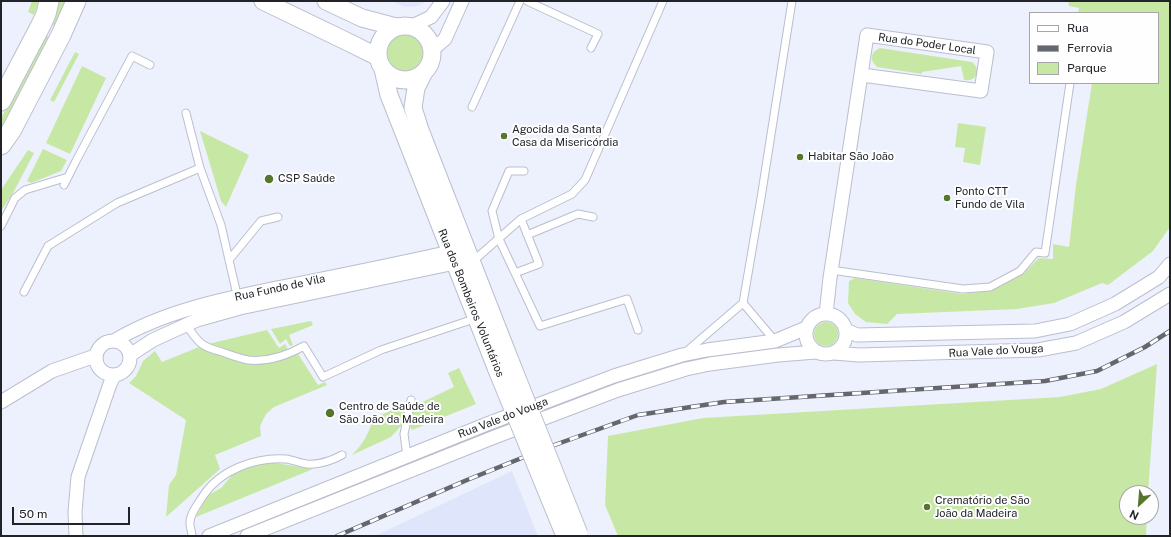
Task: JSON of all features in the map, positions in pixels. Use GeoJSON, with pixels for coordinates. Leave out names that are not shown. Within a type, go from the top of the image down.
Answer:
{"type":"FeatureCollection","features":[{"type":"Feature","properties":{"kind":"main road"},"geometry":{"type":"LineString","coordinates":[[1,101],[41,25],[46,14],[49,1]]}},
{"type":"Feature","properties":{"kind":"main road"},"geometry":{"type":"LineString","coordinates":[[1,145],[11,131],[58,42],[76,1]]}},
{"type":"Feature","properties":{"kind":"street"},"geometry":{"type":"LineString","coordinates":[[263,1],[350,42],[380,63],[388,74],[394,78],[410,80],[417,78],[428,69],[431,63],[433,49],[426,35],[420,30],[362,18],[326,1]]}},
{"type":"Feature","properties":{"kind":"street"},"geometry":{"type":"LineString","coordinates":[[380,63],[378,48],[381,39],[388,32],[431,17],[443,1]]}},
{"type":"Feature","properties":{"kind":"street"},"geometry":{"type":"LineString","coordinates":[[433,49],[445,39],[462,1]]}},
{"type":"Feature","properties":{"kind":"street","name":"Rua do Poder Local"},"geometry":{"type":"LineString","coordinates":[[826,314],[831,270],[867,35],[987,52],[981,91],[862,75]]}},
{"type":"Feature","properties":{"kind":"street","name":"Rua dos Bombeiros Voluntários"},"geometry":{"type":"LineString","coordinates":[[380,63],[389,96],[452,257],[477,318],[504,366]]}},
{"type":"Feature","properties":{"kind":"street","name":"Rua dos Bombeiros Voluntários"},"geometry":{"type":"LineString","coordinates":[[423,74],[416,88],[413,108],[420,130],[472,263],[504,366],[575,535]]}},
{"type":"Feature","properties":{"kind":"street","name":"Rua Fundo de Vila"},"geometry":{"type":"LineString","coordinates":[[2,397],[52,370],[95,356],[100,346],[104,343],[114,341],[127,334],[178,313],[238,302],[452,257]]}},
{"type":"Feature","properties":{"kind":"street","name":"Rua Vale do Vouga"},"geometry":{"type":"LineString","coordinates":[[846,330],[857,335],[1042,330],[1070,324],[1115,304],[1159,277],[1170,264]]}},
{"type":"Feature","properties":{"kind":"street","name":"Rua Vale do Vouga"},"geometry":{"type":"LineString","coordinates":[[247,536],[492,438],[618,390],[686,369],[710,364],[778,355],[816,352],[822,354],[834,353],[859,355],[1038,350],[1076,343],[1124,322],[1170,294]]}},
{"type":"Feature","properties":{"kind":"street","name":"Rua Fundo de Vila"},"geometry":{"type":"LineString","coordinates":[[130,355],[153,340],[238,302]]}},
{"type":"Feature","properties":{"kind":"street"},"geometry":{"type":"LineString","coordinates":[[826,314],[837,317],[844,325],[846,330],[843,345],[834,353]]}},
{"type":"Feature","properties":{"kind":"street","name":"Rua Vale do Vouga"},"geometry":{"type":"LineString","coordinates":[[209,536],[487,424],[614,376],[682,355],[707,350],[775,341],[806,328],[808,323],[816,316],[826,314]]}},
{"type":"Feature","properties":{"kind":"street"},"geometry":{"type":"LineString","coordinates":[[806,328],[807,343],[816,352]]}},
{"type":"Feature","properties":{"kind":"street"},"geometry":{"type":"LineString","coordinates":[[95,356],[97,366],[104,374],[114,376],[122,373],[128,367],[130,355],[128,350],[120,342],[114,341]]}},
{"type":"Feature","properties":{"kind":"street"},"geometry":{"type":"LineString","coordinates":[[76,536],[78,477],[114,376]]}},
{"type":"Feature","properties":{"kind":"lane"},"geometry":{"type":"LineString","coordinates":[[472,107],[520,1]]}},
{"type":"Feature","properties":{"kind":"lane"},"geometry":{"type":"LineString","coordinates":[[527,1],[598,34],[591,48]]}},
{"type":"Feature","properties":{"kind":"lane"},"geometry":{"type":"LineString","coordinates":[[472,263],[521,219],[572,194],[585,180],[663,1]]}},
{"type":"Feature","properties":{"kind":"lane"},"geometry":{"type":"LineString","coordinates":[[682,355],[742,303],[762,190],[792,1]]}},
{"type":"Feature","properties":{"kind":"lane"},"geometry":{"type":"LineString","coordinates":[[64,185],[132,56],[150,65]]}},
{"type":"Feature","properties":{"kind":"lane"},"geometry":{"type":"LineString","coordinates":[[831,270],[963,289],[990,287],[1020,271],[1036,252],[1045,253],[1070,84]]}},
{"type":"Feature","properties":{"kind":"lane"},"geometry":{"type":"LineString","coordinates":[[186,113],[200,168],[221,225],[238,302]]}},
{"type":"Feature","properties":{"kind":"lane"},"geometry":{"type":"LineString","coordinates":[[24,292],[48,246],[117,203],[200,168]]}},
{"type":"Feature","properties":{"kind":"lane"},"geometry":{"type":"LineString","coordinates":[[524,171],[509,171],[492,211],[499,238],[540,326],[627,299],[638,330]]}},
{"type":"Feature","properties":{"kind":"lane"},"geometry":{"type":"LineString","coordinates":[[1,226],[15,198],[25,190],[68,177]]}},
{"type":"Feature","properties":{"kind":"lane"},"geometry":{"type":"LineString","coordinates":[[527,235],[578,214],[593,217]]}},
{"type":"Feature","properties":{"kind":"lane"},"geometry":{"type":"LineString","coordinates":[[229,260],[261,221],[278,217]]}},
{"type":"Feature","properties":{"kind":"lane"},"geometry":{"type":"LineString","coordinates":[[515,273],[539,264],[521,219]]}},
{"type":"Feature","properties":{"kind":"lane"},"geometry":{"type":"LineString","coordinates":[[742,303],[775,341]]}},
{"type":"Feature","properties":{"kind":"lane"},"geometry":{"type":"LineString","coordinates":[[186,325],[201,344],[212,349],[249,360],[274,358],[304,346],[323,377],[380,350],[477,318]]}},
{"type":"Feature","properties":{"kind":"lane"},"geometry":{"type":"LineString","coordinates":[[407,456],[404,434],[412,400]]}},
{"type":"Feature","properties":{"kind":"lane"},"geometry":{"type":"LineString","coordinates":[[192,536],[190,523],[199,502],[207,490],[217,480],[239,467],[270,459],[287,459],[308,464],[326,463],[342,455]]}},
{"type":"Feature","properties":{"kind":"shaded area"},"geometry":{"type":"Polygon","coordinates":[[[391,1],[427,1],[417,6],[405,7],[391,1]]]}},
{"type":"Feature","properties":{"kind":"shaded area"},"geometry":{"type":"Polygon","coordinates":[[[512,471],[538,536],[375,536],[512,471]]]}},
{"type":"Feature","properties":{"kind":"green space"},"geometry":{"type":"Polygon","coordinates":[[[32,1],[39,1],[34,15],[28,12],[32,1]]]}},
{"type":"Feature","properties":{"kind":"green space"},"geometry":{"type":"Polygon","coordinates":[[[57,1],[66,1],[56,26],[49,23],[57,1]]]}},
{"type":"Feature","properties":{"kind":"green space"},"geometry":{"type":"Polygon","coordinates":[[[1068,1],[1170,1],[1170,227],[1153,251],[1108,285],[1102,283],[1054,303],[1017,309],[897,314],[887,324],[866,322],[855,314],[848,303],[849,281],[855,278],[962,294],[991,290],[1023,274],[1039,258],[1053,259],[1053,244],[1069,247],[1076,185],[1092,84],[1159,84],[1159,12],[1078,12],[1079,8],[1069,6],[1068,1]]]}},
{"type":"Feature","properties":{"kind":"green space"},"geometry":{"type":"Polygon","coordinates":[[[402,34],[410,34],[417,37],[422,42],[425,53],[422,64],[417,69],[410,72],[402,72],[395,69],[390,64],[387,57],[387,49],[390,42],[395,37],[402,34]]]}},
{"type":"Feature","properties":{"kind":"green space"},"geometry":{"type":"Polygon","coordinates":[[[45,35],[51,38],[1,131],[1,118],[45,35]]]}},
{"type":"Feature","properties":{"kind":"green space"},"geometry":{"type":"Polygon","coordinates":[[[880,48],[972,62],[977,68],[977,75],[972,79],[964,80],[961,66],[922,72],[922,74],[877,67],[873,62],[872,56],[874,52],[880,48]]]}},
{"type":"Feature","properties":{"kind":"green space"},"geometry":{"type":"Polygon","coordinates":[[[75,52],[79,54],[54,102],[50,100],[75,52]]]}},
{"type":"Feature","properties":{"kind":"green space"},"geometry":{"type":"Polygon","coordinates":[[[82,66],[106,78],[70,154],[46,143],[82,66]]]}},
{"type":"Feature","properties":{"kind":"green space"},"geometry":{"type":"Polygon","coordinates":[[[958,123],[986,127],[980,165],[963,162],[965,148],[955,147],[958,123]]]}},
{"type":"Feature","properties":{"kind":"green space"},"geometry":{"type":"Polygon","coordinates":[[[200,131],[249,155],[226,207],[221,201],[200,131]]]}},
{"type":"Feature","properties":{"kind":"green space"},"geometry":{"type":"Polygon","coordinates":[[[43,149],[67,160],[61,171],[31,183],[27,181],[43,149]]]}},
{"type":"Feature","properties":{"kind":"green space"},"geometry":{"type":"Polygon","coordinates":[[[28,150],[34,153],[12,195],[1,211],[1,190],[28,150]]]}},
{"type":"Feature","properties":{"kind":"green space"},"geometry":{"type":"Polygon","coordinates":[[[311,321],[313,325],[289,335],[293,345],[290,346],[286,339],[280,344],[271,329],[311,321]]]}},
{"type":"Feature","properties":{"kind":"green space"},"geometry":{"type":"Polygon","coordinates":[[[826,322],[834,326],[838,334],[834,342],[826,346],[818,342],[814,334],[818,326],[826,322]]]}},
{"type":"Feature","properties":{"kind":"green space"},"geometry":{"type":"Polygon","coordinates":[[[267,330],[279,348],[285,344],[289,351],[271,356],[256,357],[234,354],[208,344],[267,330]]]}},
{"type":"Feature","properties":{"kind":"green space"},"geometry":{"type":"Polygon","coordinates":[[[199,347],[225,357],[245,362],[270,361],[298,354],[318,385],[325,382],[327,385],[274,407],[266,414],[260,426],[261,436],[215,455],[220,469],[166,517],[169,485],[176,475],[186,420],[129,383],[136,376],[143,361],[155,351],[162,362],[199,347]]]}},
{"type":"Feature","properties":{"kind":"green space"},"geometry":{"type":"Polygon","coordinates":[[[1157,364],[1149,485],[1119,485],[1119,525],[1147,525],[1146,536],[618,536],[605,505],[608,436],[703,418],[1060,397],[1101,389],[1157,364]]]}},
{"type":"Feature","properties":{"kind":"green space"},"geometry":{"type":"Polygon","coordinates":[[[459,368],[476,404],[412,430],[410,426],[414,406],[454,387],[448,373],[459,368]]]}},
{"type":"Feature","properties":{"kind":"green space"},"geometry":{"type":"Polygon","coordinates":[[[406,404],[401,426],[391,437],[352,455],[365,438],[374,418],[406,404]]]}},
{"type":"Feature","properties":{"kind":"green space"},"geometry":{"type":"Polygon","coordinates":[[[263,463],[276,463],[313,469],[196,517],[209,495],[221,488],[234,473],[263,463]]]}},
{"type":"Feature","properties":{"kind":"railway"},"geometry":{"type":"LineString","coordinates":[[337,536],[467,480],[549,447],[638,415],[724,402],[1045,381],[1097,371],[1145,347],[1170,331]]}},
{"type":"Feature","properties":{"kind":"place","name":"Agocida da Santa Casa da Misericórdia"},"geometry":{"type":"Point","coordinates":[504,136]}},
{"type":"Feature","properties":{"kind":"place","name":"Habitar São João"},"geometry":{"type":"Point","coordinates":[800,157]}},
{"type":"Feature","properties":{"kind":"place","name":"CSP Saúde"},"geometry":{"type":"Point","coordinates":[269,179]}},
{"type":"Feature","properties":{"kind":"place","name":"Ponto CTT Fundo de Vila"},"geometry":{"type":"Point","coordinates":[947,198]}},
{"type":"Feature","properties":{"kind":"place","name":"Centro de Saúde de São João da Madeira"},"geometry":{"type":"Point","coordinates":[330,413]}},
{"type":"Feature","properties":{"kind":"place","name":"Crematório de São João da Madeira"},"geometry":{"type":"Point","coordinates":[927,507]}}]}
